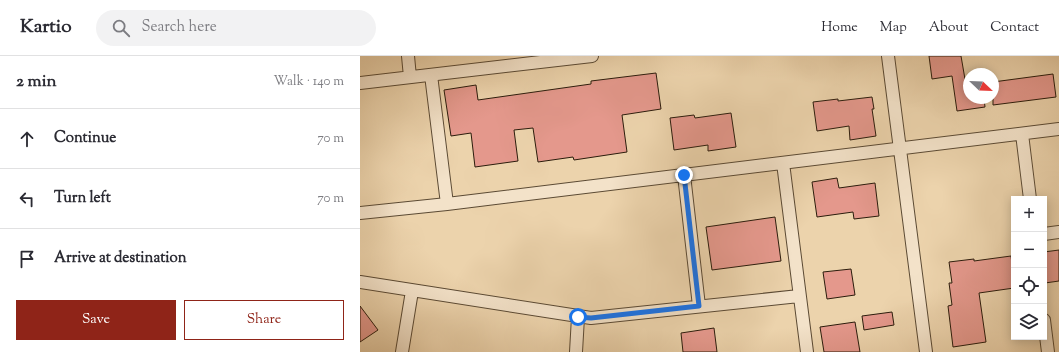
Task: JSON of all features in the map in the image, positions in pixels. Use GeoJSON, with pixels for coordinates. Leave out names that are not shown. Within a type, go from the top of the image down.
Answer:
{"type":"FeatureCollection","features":[{"type":"Feature","properties":{"kind":"street"},"geometry":{"type":"LineString","coordinates":[[408,56],[410,77]]}},
{"type":"Feature","properties":{"kind":"street"},"geometry":{"type":"LineString","coordinates":[[360,83],[592,56]]}},
{"type":"Feature","properties":{"kind":"street"},"geometry":{"type":"LineString","coordinates":[[888,56],[926,352]]}},
{"type":"Feature","properties":{"kind":"street"},"geometry":{"type":"LineString","coordinates":[[431,74],[447,204]]}},
{"type":"Feature","properties":{"kind":"street"},"geometry":{"type":"LineString","coordinates":[[360,213],[447,204],[1059,129]]}},
{"type":"Feature","properties":{"kind":"street"},"geometry":{"type":"LineString","coordinates":[[1022,134],[1030,196]]}},
{"type":"Feature","properties":{"kind":"street"},"geometry":{"type":"LineString","coordinates":[[783,163],[807,352]]}},
{"type":"Feature","properties":{"kind":"street"},"geometry":{"type":"LineString","coordinates":[[684,175],[699,306]]}},
{"type":"Feature","properties":{"kind":"street"},"geometry":{"type":"LineString","coordinates":[[1047,234],[1059,232]]}},
{"type":"Feature","properties":{"kind":"street"},"geometry":{"type":"LineString","coordinates":[[360,282],[591,318],[799,296]]}},
{"type":"Feature","properties":{"kind":"street"},"geometry":{"type":"LineString","coordinates":[[402,352],[412,291]]}},
{"type":"Feature","properties":{"kind":"street"},"geometry":{"type":"LineString","coordinates":[[576,352],[578,317]]}},
{"type":"Feature","properties":{"kind":"street"},"geometry":{"type":"LineString","coordinates":[[1046,340],[1048,352]]}},
{"type":"Feature","properties":{"kind":"building"},"geometry":{"type":"Polygon","coordinates":[[[929,56],[961,56],[963,68],[963,104],[985,104],[985,107],[957,111],[952,76],[932,79],[929,56]]]}},
{"type":"Feature","properties":{"kind":"building"},"geometry":{"type":"Polygon","coordinates":[[[656,73],[661,109],[622,115],[627,152],[574,160],[573,157],[538,162],[533,128],[514,130],[518,161],[475,167],[471,133],[451,136],[444,90],[476,85],[478,100],[591,84],[591,81],[656,73]]]}},
{"type":"Feature","properties":{"kind":"building"},"geometry":{"type":"Polygon","coordinates":[[[1053,74],[1056,97],[993,105],[999,104],[999,81],[1053,74]]]}},
{"type":"Feature","properties":{"kind":"building"},"geometry":{"type":"Polygon","coordinates":[[[872,97],[874,109],[872,109],[876,136],[850,140],[849,126],[817,131],[813,102],[872,97]]]}},
{"type":"Feature","properties":{"kind":"building"},"geometry":{"type":"Polygon","coordinates":[[[731,113],[736,147],[708,151],[708,145],[674,150],[670,118],[694,115],[695,118],[731,113]]]}},
{"type":"Feature","properties":{"kind":"building"},"geometry":{"type":"Polygon","coordinates":[[[837,178],[839,188],[875,183],[879,216],[854,219],[853,212],[817,217],[812,182],[837,178]]]}},
{"type":"Feature","properties":{"kind":"building"},"geometry":{"type":"Polygon","coordinates":[[[775,217],[781,261],[712,270],[706,227],[775,217]]]}},
{"type":"Feature","properties":{"kind":"building"},"geometry":{"type":"Polygon","coordinates":[[[1059,250],[1059,281],[1047,283],[1047,252],[1059,250]]]}},
{"type":"Feature","properties":{"kind":"building"},"geometry":{"type":"Polygon","coordinates":[[[1011,256],[1011,288],[979,293],[986,342],[953,347],[948,306],[952,305],[949,283],[952,283],[949,262],[974,259],[974,261],[1011,256]]]}},
{"type":"Feature","properties":{"kind":"building"},"geometry":{"type":"Polygon","coordinates":[[[851,269],[855,295],[827,299],[823,272],[851,269]]]}},
{"type":"Feature","properties":{"kind":"building"},"geometry":{"type":"Polygon","coordinates":[[[360,306],[378,330],[360,342],[360,306]]]}},
{"type":"Feature","properties":{"kind":"building"},"geometry":{"type":"Polygon","coordinates":[[[892,312],[894,325],[864,330],[862,316],[892,312]]]}},
{"type":"Feature","properties":{"kind":"building"},"geometry":{"type":"Polygon","coordinates":[[[855,322],[860,352],[824,352],[820,327],[855,322]]]}},
{"type":"Feature","properties":{"kind":"building"},"geometry":{"type":"Polygon","coordinates":[[[714,328],[717,352],[683,352],[681,333],[714,328]]]}},
{"type":"Feature","properties":{"kind":"route"},"geometry":{"type":"LineString","coordinates":[[578,317],[591,318],[699,306],[684,175]]}}]}
